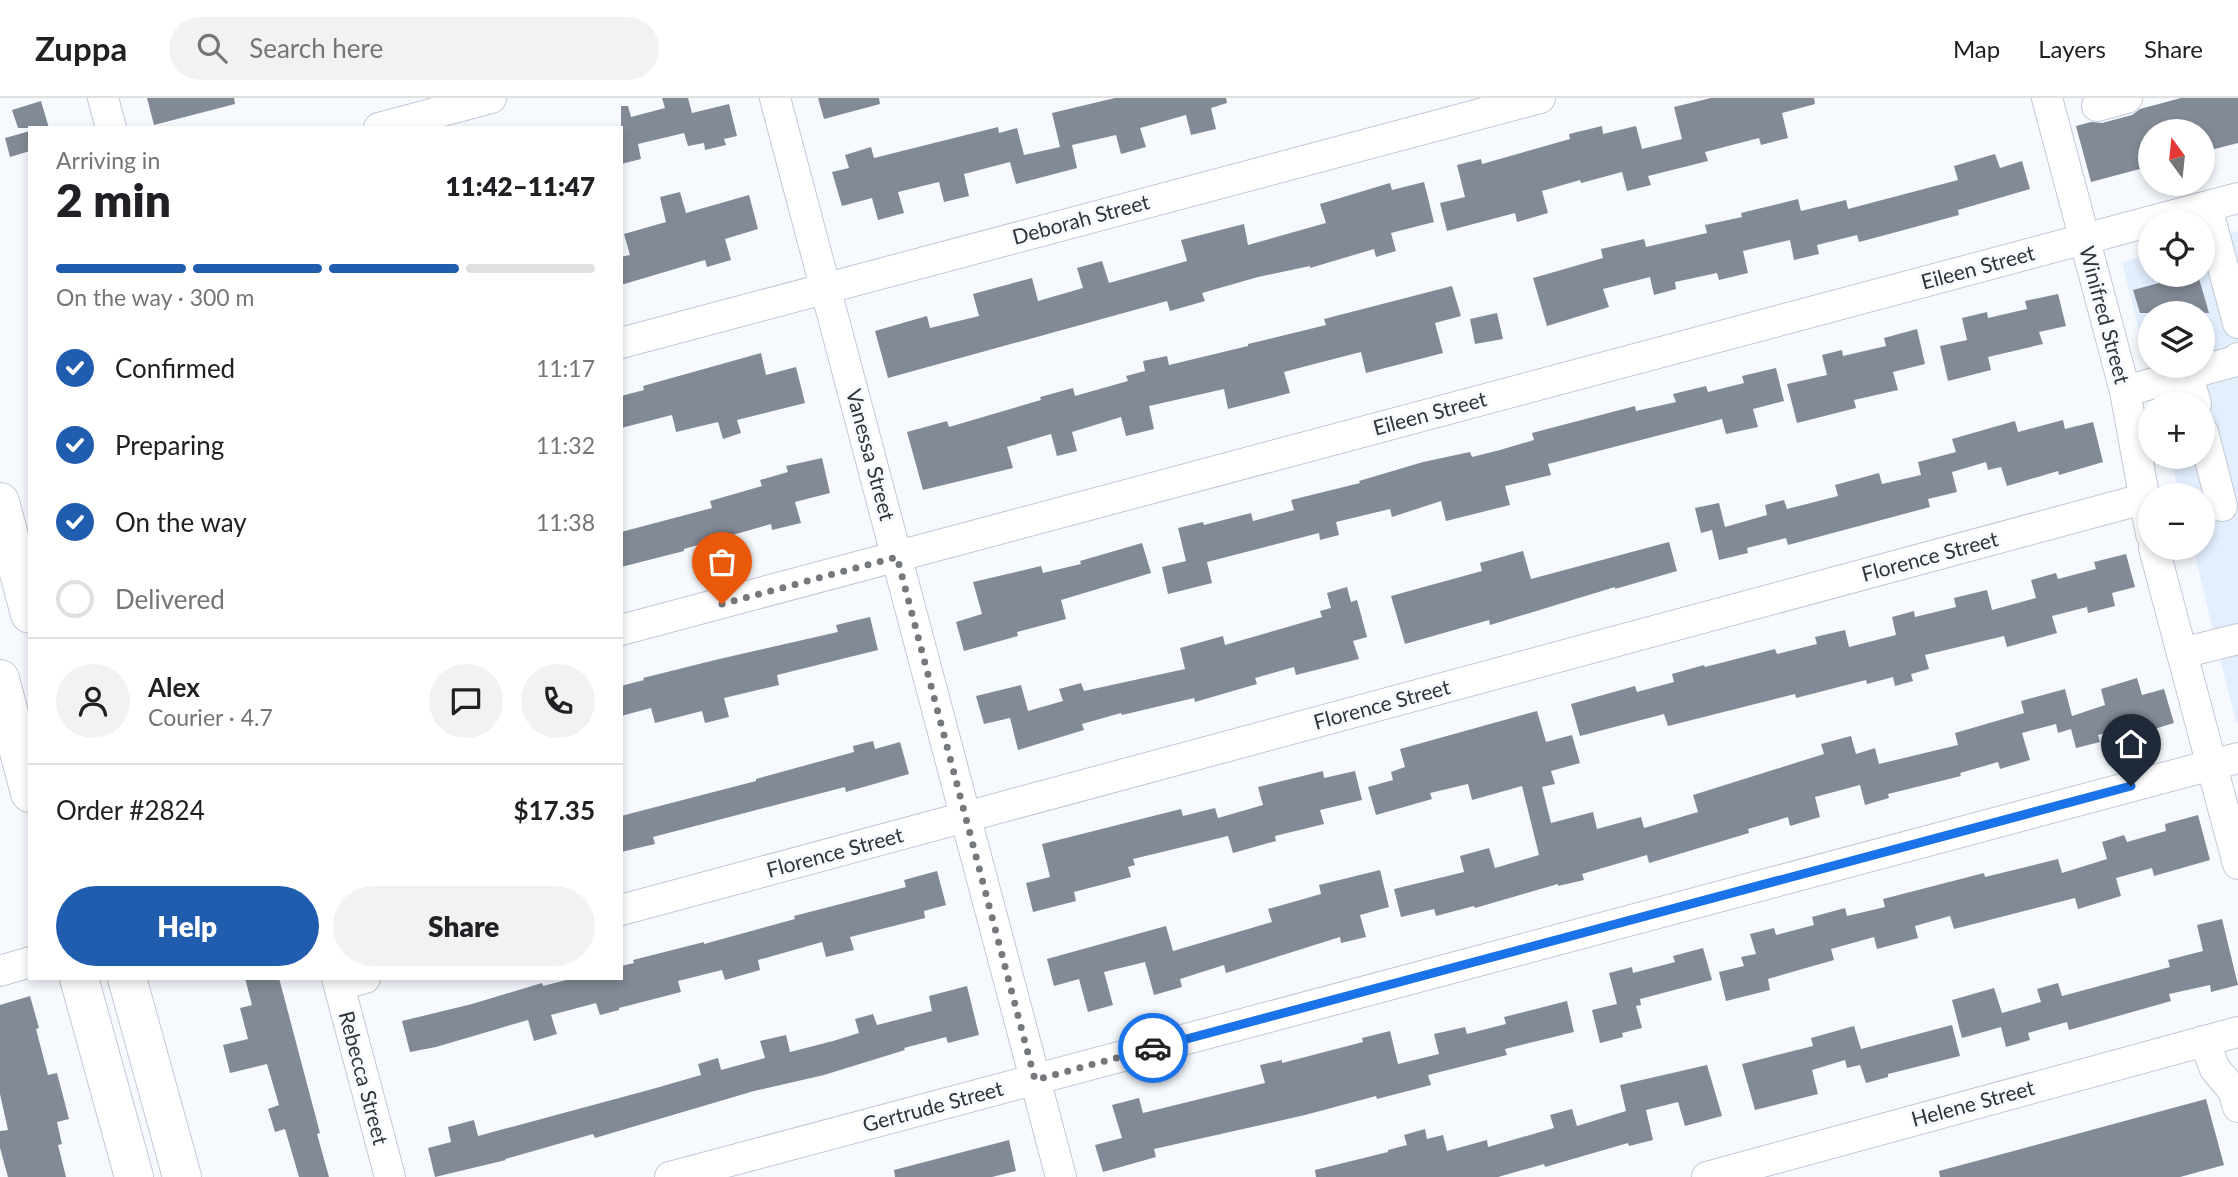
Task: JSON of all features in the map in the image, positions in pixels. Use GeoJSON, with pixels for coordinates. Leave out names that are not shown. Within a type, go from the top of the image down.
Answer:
{"type":"FeatureCollection","features":[{"type":"Feature","properties":{"kind":"main road"},"geometry":{"type":"LineString","coordinates":[[0,502],[28,607]]}},
{"type":"Feature","properties":{"kind":"main road"},"geometry":{"type":"LineString","coordinates":[[0,679],[28,785]]}},
{"type":"Feature","properties":{"kind":"main road"},"geometry":{"type":"LineString","coordinates":[[80,980],[134,1177]]}},
{"type":"Feature","properties":{"kind":"main road"},"geometry":{"type":"LineString","coordinates":[[128,980],[182,1177]]}},
{"type":"Feature","properties":{"kind":"street"},"geometry":{"type":"LineString","coordinates":[[103,98],[110,126]]}},
{"type":"Feature","properties":{"kind":"street"},"geometry":{"type":"LineString","coordinates":[[386,126],[491,98]]}},
{"type":"Feature","properties":{"kind":"street","name":"Vanessa Street"},"geometry":{"type":"LineString","coordinates":[[775,98],[1061,1177]]}},
{"type":"Feature","properties":{"kind":"street","name":"Deborah Street"},"geometry":{"type":"LineString","coordinates":[[623,342],[1540,98]]}},
{"type":"Feature","properties":{"kind":"street","name":"Winifred Street"},"geometry":{"type":"LineString","coordinates":[[2047,98],[2125,391],[2141,483]]}},
{"type":"Feature","properties":{"kind":"street"},"geometry":{"type":"LineString","coordinates":[[2097,106],[2127,98]]}},
{"type":"Feature","properties":{"kind":"street","name":"Eileen Street"},"geometry":{"type":"LineString","coordinates":[[623,629],[2238,198]]}},
{"type":"Feature","properties":{"kind":"street"},"geometry":{"type":"LineString","coordinates":[[2207,207],[2238,323]]}},
{"type":"Feature","properties":{"kind":"street"},"geometry":{"type":"LineString","coordinates":[[2125,391],[2236,361],[2238,358]]}},
{"type":"Feature","properties":{"kind":"street"},"geometry":{"type":"LineString","coordinates":[[2212,469],[2221,507]]}},
{"type":"Feature","properties":{"kind":"street","name":"Florence Street"},"geometry":{"type":"LineString","coordinates":[[623,909],[966,818],[2138,529]]}},
{"type":"Feature","properties":{"kind":"street","name":"Winifred Street"},"geometry":{"type":"LineString","coordinates":[[2158,560],[2182,653],[2224,761],[2238,864]]}},
{"type":"Feature","properties":{"kind":"street"},"geometry":{"type":"LineString","coordinates":[[2182,653],[2238,639]]}},
{"type":"Feature","properties":{"kind":"street","name":"Gertrude Street"},"geometry":{"type":"LineString","coordinates":[[670,1177],[2224,761]]}},
{"type":"Feature","properties":{"kind":"street"},"geometry":{"type":"LineString","coordinates":[[0,971],[28,963]]}},
{"type":"Feature","properties":{"kind":"street","name":"Rebecca Street"},"geometry":{"type":"LineString","coordinates":[[347,981],[390,1177]]}},
{"type":"Feature","properties":{"kind":"street","name":"Helene Street"},"geometry":{"type":"LineString","coordinates":[[1707,1177],[2238,1032]]}},
{"type":"Feature","properties":{"kind":"street"},"geometry":{"type":"LineString","coordinates":[[2204,1041],[2215,1069],[2233,1090],[2238,1107]]}},
{"type":"Feature","properties":{"kind":"shaded area"},"geometry":{"type":"Polygon","coordinates":[[[2238,231],[2238,723],[2196,560],[2215,560],[2215,483],[2177,483],[2173,469],[2215,469],[2215,392],[2154,392],[2151,378],[2215,378],[2215,301],[2138,301],[2138,327],[2122,262],[2138,258],[2138,287],[2215,287],[2215,237],[2238,231]]]}},
{"type":"Feature","properties":{"kind":"building"},"geometry":{"type":"Polygon","coordinates":[[[147,98],[234,98],[235,104],[154,125],[147,98]]]}},
{"type":"Feature","properties":{"kind":"building"},"geometry":{"type":"Polygon","coordinates":[[[662,98],[688,98],[692,113],[729,104],[737,136],[724,139],[726,145],[705,150],[704,143],[688,146],[684,133],[638,144],[641,159],[623,164],[621,106],[628,106],[631,117],[665,108],[662,98]]]}},
{"type":"Feature","properties":{"kind":"building"},"geometry":{"type":"Polygon","coordinates":[[[818,98],[879,98],[880,104],[824,119],[818,98]]]}},
{"type":"Feature","properties":{"kind":"building"},"geometry":{"type":"Polygon","coordinates":[[[1115,98],[1226,98],[1227,103],[1211,108],[1216,129],[1191,135],[1186,115],[1140,128],[1146,147],[1121,154],[1116,135],[1072,145],[1077,168],[1016,184],[1010,162],[964,174],[969,196],[944,202],[939,182],[898,192],[904,213],[878,220],[872,198],[842,206],[832,172],[849,168],[845,155],[871,147],[874,158],[998,127],[999,133],[1017,128],[1024,155],[1060,147],[1052,113],[1115,98]]]}},
{"type":"Feature","properties":{"kind":"building"},"geometry":{"type":"Polygon","coordinates":[[[1711,98],[1814,98],[1815,104],[1782,113],[1788,138],[1761,145],[1759,138],[1705,152],[1708,161],[1648,176],[1651,185],[1627,191],[1622,172],[1581,183],[1580,180],[1542,191],[1548,213],[1517,222],[1515,213],[1447,231],[1440,203],[1465,197],[1457,165],[1481,159],[1482,164],[1570,139],[1569,134],[1602,126],[1603,134],[1636,126],[1642,149],[1682,139],[1674,107],[1711,98]]]}},
{"type":"Feature","properties":{"kind":"building"},"geometry":{"type":"Polygon","coordinates":[[[2181,98],[2238,98],[2238,143],[2216,149],[2216,119],[2138,119],[2138,169],[2091,182],[2076,126],[2091,122],[2102,123],[2132,115],[2140,109],[2181,98]]]}},
{"type":"Feature","properties":{"kind":"building"},"geometry":{"type":"Polygon","coordinates":[[[41,101],[48,126],[18,128],[12,110],[41,101]]]}},
{"type":"Feature","properties":{"kind":"building"},"geometry":{"type":"Polygon","coordinates":[[[28,132],[28,152],[10,157],[5,138],[28,132]]]}},
{"type":"Feature","properties":{"kind":"building"},"geometry":{"type":"Polygon","coordinates":[[[1995,154],[2000,168],[2022,161],[2030,189],[1958,210],[1959,215],[1859,242],[1857,235],[1817,245],[1819,254],[1794,260],[1790,240],[1743,251],[1748,273],[1719,280],[1717,273],[1675,282],[1676,289],[1654,295],[1650,277],[1603,289],[1609,307],[1547,326],[1533,278],[1603,258],[1601,249],[1644,239],[1646,247],[1707,233],[1705,225],[1742,217],[1741,213],[1798,199],[1801,211],[1846,200],[1848,209],[1958,180],[1954,166],[1995,154]]]}},
{"type":"Feature","properties":{"kind":"building"},"geometry":{"type":"Polygon","coordinates":[[[1424,182],[1434,222],[1391,233],[1396,251],[1376,257],[1374,249],[1310,268],[1258,277],[1202,293],[1205,301],[1170,311],[1167,301],[888,378],[875,331],[927,316],[930,328],[979,316],[973,294],[1032,278],[1038,301],[1083,288],[1077,268],[1102,261],[1109,283],[1187,261],[1181,240],[1244,224],[1248,245],[1326,223],[1320,204],[1390,183],[1392,190],[1424,182]]]}},
{"type":"Feature","properties":{"kind":"building"},"geometry":{"type":"Polygon","coordinates":[[[680,192],[686,213],[749,195],[758,229],[725,239],[731,260],[707,267],[705,260],[623,284],[623,257],[630,255],[624,234],[666,222],[660,197],[680,192]]]}},
{"type":"Feature","properties":{"kind":"building"},"geometry":{"type":"Polygon","coordinates":[[[1452,286],[1461,316],[1435,323],[1443,353],[1366,373],[1361,352],[1318,363],[1284,372],[1290,393],[1228,409],[1224,389],[1149,406],[1154,429],[1126,436],[1121,417],[1072,432],[1077,451],[1057,456],[1051,434],[1007,447],[1013,468],[923,490],[907,432],[947,421],[949,427],[1073,388],[1075,396],[1128,381],[1126,376],[1145,371],[1143,361],[1167,356],[1169,365],[1248,346],[1326,325],[1324,319],[1452,286]]]}},
{"type":"Feature","properties":{"kind":"building"},"geometry":{"type":"Polygon","coordinates":[[[2144,287],[2201,287],[2206,301],[2138,301],[2138,306],[2133,290],[2144,287]]]}},
{"type":"Feature","properties":{"kind":"building"},"geometry":{"type":"Polygon","coordinates":[[[2058,294],[2066,326],[2039,332],[2043,344],[1988,357],[1991,370],[1948,381],[1940,346],[1967,340],[1962,318],[1987,312],[1988,318],[2027,309],[2025,301],[2058,294]]]}},
{"type":"Feature","properties":{"kind":"building"},"geometry":{"type":"Polygon","coordinates":[[[1497,313],[1503,339],[1475,344],[1470,319],[1497,313]]]}},
{"type":"Feature","properties":{"kind":"building"},"geometry":{"type":"Polygon","coordinates":[[[1917,329],[1925,364],[1893,372],[1898,390],[1854,400],[1856,408],[1797,423],[1787,384],[1827,375],[1822,355],[1842,350],[1843,356],[1886,346],[1884,338],[1917,329]]]}},
{"type":"Feature","properties":{"kind":"building"},"geometry":{"type":"Polygon","coordinates":[[[761,353],[766,375],[796,367],[805,403],[737,420],[741,433],[723,439],[718,422],[676,432],[672,415],[623,427],[623,395],[644,390],[643,386],[761,353]]]}},
{"type":"Feature","properties":{"kind":"building"},"geometry":{"type":"Polygon","coordinates":[[[1776,368],[1784,401],[1753,409],[1758,427],[1726,434],[1722,419],[1548,464],[1551,475],[1505,486],[1510,505],[1446,521],[1441,501],[1392,517],[1390,509],[1336,522],[1339,535],[1320,540],[1319,533],[1207,562],[1212,583],[1168,594],[1162,567],[1186,561],[1178,528],[1203,522],[1204,525],[1251,513],[1253,521],[1294,510],[1291,500],[1360,483],[1359,481],[1423,462],[1470,452],[1472,457],[1500,450],[1534,440],[1532,433],[1635,406],[1636,411],[1676,402],[1673,394],[1706,386],[1708,392],[1744,383],[1742,376],[1776,368]]]}},
{"type":"Feature","properties":{"kind":"building"},"geometry":{"type":"Polygon","coordinates":[[[2063,420],[2065,429],[2093,422],[2103,462],[2059,475],[2058,471],[2007,486],[2001,467],[1988,470],[1986,462],[1952,472],[1957,492],[1928,499],[1930,507],[1788,545],[1786,538],[1747,548],[1748,553],[1719,560],[1712,530],[1701,533],[1695,508],[1719,503],[1725,527],[1767,515],[1765,505],[1784,500],[1787,509],[1838,496],[1835,485],[1879,473],[1882,484],[1921,475],[1918,462],[1956,452],[1952,439],[2015,421],[2018,432],[2063,420]]]}},
{"type":"Feature","properties":{"kind":"building"},"geometry":{"type":"Polygon","coordinates":[[[822,458],[830,493],[795,502],[801,523],[772,530],[771,524],[623,566],[623,531],[712,508],[710,501],[762,486],[760,480],[788,472],[786,466],[822,458]]]}},
{"type":"Feature","properties":{"kind":"building"},"geometry":{"type":"Polygon","coordinates":[[[1669,542],[1677,571],[1490,625],[1489,620],[1405,644],[1391,596],[1482,571],[1480,563],[1523,551],[1531,579],[1669,542]]]}},
{"type":"Feature","properties":{"kind":"building"},"geometry":{"type":"Polygon","coordinates":[[[1142,543],[1151,573],[1061,600],[1066,619],[1017,632],[1018,636],[964,651],[956,622],[982,614],[973,582],[1041,566],[1043,573],[1081,564],[1080,561],[1142,543]]]}},
{"type":"Feature","properties":{"kind":"building"},"geometry":{"type":"Polygon","coordinates":[[[2126,554],[2135,587],[2112,593],[2115,606],[2088,613],[2087,607],[2052,616],[2057,633],[2007,647],[2004,636],[1925,655],[1929,669],[1911,674],[1913,681],[1895,686],[1893,677],[1867,684],[1866,680],[1796,698],[1795,694],[1668,726],[1664,714],[1580,736],[1571,704],[1635,686],[1637,692],[1674,682],[1672,674],[1704,665],[1705,667],[1775,649],[1777,654],[1817,644],[1815,637],[1845,630],[1849,647],[1896,635],[1892,617],[1914,611],[1915,617],[1956,607],[1954,598],[1987,590],[1992,610],[2036,598],[2031,580],[2056,573],[2058,579],[2096,569],[2094,562],[2126,554]]]}},
{"type":"Feature","properties":{"kind":"building"},"geometry":{"type":"Polygon","coordinates":[[[1347,587],[1351,602],[1357,600],[1367,637],[1353,641],[1359,659],[1296,675],[1294,667],[1255,678],[1257,684],[1195,702],[1194,698],[1122,715],[1121,713],[1082,724],[1084,730],[1018,750],[1010,718],[984,724],[976,696],[1021,685],[1028,711],[1063,701],[1059,689],[1081,683],[1084,691],[1185,669],[1180,648],[1223,636],[1225,645],[1322,617],[1320,611],[1331,608],[1327,593],[1347,587]]]}},
{"type":"Feature","properties":{"kind":"building"},"geometry":{"type":"Polygon","coordinates":[[[870,617],[878,650],[777,675],[779,685],[724,698],[729,717],[705,723],[702,711],[655,723],[651,708],[623,715],[623,685],[715,660],[838,632],[836,625],[870,617]]]}},
{"type":"Feature","properties":{"kind":"building"},"geometry":{"type":"Polygon","coordinates":[[[2137,678],[2142,695],[2164,689],[2174,723],[2141,733],[2139,724],[2098,735],[2100,742],[2076,748],[2071,729],[2058,733],[2056,724],[2022,733],[2030,760],[2000,769],[1998,762],[1960,773],[1961,776],[1888,794],[1889,798],[1865,805],[1860,785],[1815,797],[1820,817],[1790,826],[1788,817],[1748,829],[1749,833],[1649,863],[1647,855],[1582,874],[1584,880],[1558,884],[1475,908],[1474,906],[1436,916],[1434,909],[1401,917],[1394,889],[1464,872],[1460,856],[1489,848],[1495,868],[1539,855],[1522,786],[1472,800],[1468,784],[1430,793],[1432,799],[1376,815],[1368,787],[1393,780],[1391,772],[1405,767],[1400,749],[1537,711],[1546,742],[1572,735],[1580,763],[1551,771],[1555,784],[1542,787],[1551,823],[1593,812],[1597,829],[1641,817],[1644,828],[1698,812],[1693,795],[1824,754],[1821,744],[1851,736],[1856,754],[1875,748],[1879,764],[1958,745],[1955,733],[2024,713],[2021,701],[2065,689],[2072,716],[2105,705],[2101,689],[2137,678]]]}},
{"type":"Feature","properties":{"kind":"building"},"geometry":{"type":"Polygon","coordinates":[[[873,741],[875,749],[900,742],[909,774],[846,792],[845,787],[653,837],[655,844],[623,852],[623,815],[854,752],[853,746],[873,741]]]}},
{"type":"Feature","properties":{"kind":"building"},"geometry":{"type":"Polygon","coordinates":[[[1323,771],[1324,778],[1355,771],[1362,800],[1320,810],[1324,824],[1275,836],[1276,841],[1233,853],[1228,836],[1133,859],[1135,865],[1128,867],[1131,877],[1074,892],[1076,901],[1033,912],[1026,883],[1050,877],[1042,844],[1181,809],[1183,816],[1215,808],[1218,818],[1263,805],[1258,787],[1323,771]]]}},
{"type":"Feature","properties":{"kind":"building"},"geometry":{"type":"Polygon","coordinates":[[[2198,815],[2210,860],[2154,876],[2152,868],[2116,878],[2121,896],[2078,909],[2075,898],[1954,929],[1950,916],[1915,926],[1918,938],[1877,949],[1874,937],[1831,949],[1834,960],[1768,979],[1770,990],[1726,1001],[1719,972],[1744,966],[1741,957],[1756,954],[1750,934],[1774,928],[1776,935],[1814,925],[1812,917],[1845,908],[1847,916],[1885,907],[1883,899],[1984,873],[1985,877],[2058,859],[2062,873],[2107,859],[2102,842],[2124,835],[2127,842],[2166,831],[2165,824],[2198,815]]]}},
{"type":"Feature","properties":{"kind":"building"},"geometry":{"type":"Polygon","coordinates":[[[1380,870],[1389,907],[1360,915],[1366,937],[1341,943],[1340,937],[1226,973],[1224,965],[1180,979],[1182,987],[1154,995],[1145,962],[1104,972],[1113,1005],[1088,1012],[1079,979],[1054,986],[1047,959],[1166,926],[1173,951],[1272,922],[1268,909],[1321,894],[1319,885],[1380,870]]]}},
{"type":"Feature","properties":{"kind":"building"},"geometry":{"type":"Polygon","coordinates":[[[937,871],[946,905],[924,911],[925,918],[850,937],[854,950],[826,957],[822,942],[758,960],[760,970],[725,980],[722,970],[678,981],[681,992],[619,1010],[600,1015],[596,1003],[551,1015],[557,1034],[534,1041],[528,1020],[410,1052],[402,1021],[542,983],[543,986],[566,980],[623,980],[623,966],[634,963],[633,960],[704,944],[795,919],[794,916],[906,887],[904,880],[937,871]]]}},
{"type":"Feature","properties":{"kind":"building"},"geometry":{"type":"Polygon","coordinates":[[[2222,919],[2238,985],[2211,992],[2210,985],[2169,994],[2171,1001],[2069,1030],[2067,1022],[2028,1033],[2030,1040],[2006,1047],[2001,1027],[1962,1038],[1952,1000],[1994,988],[2002,1013],[2041,1002],[2037,989],[2058,983],[2062,996],[2170,967],[2168,960],[2203,951],[2197,925],[2222,919]]]}},
{"type":"Feature","properties":{"kind":"building"},"geometry":{"type":"Polygon","coordinates":[[[1703,948],[1712,980],[1640,999],[1641,1005],[1636,1006],[1642,1028],[1600,1043],[1592,1010],[1617,1004],[1609,973],[1632,967],[1633,973],[1675,962],[1673,956],[1703,948]]]}},
{"type":"Feature","properties":{"kind":"building"},"geometry":{"type":"Polygon","coordinates":[[[246,980],[280,980],[329,1177],[299,1177],[285,1129],[275,1132],[268,1109],[279,1105],[267,1064],[230,1073],[223,1045],[248,1039],[240,1008],[252,1005],[246,980]]]}},
{"type":"Feature","properties":{"kind":"building"},"geometry":{"type":"Polygon","coordinates":[[[967,986],[979,1035],[948,1043],[946,1037],[824,1075],[754,1091],[595,1138],[593,1134],[506,1160],[435,1177],[428,1148],[451,1142],[448,1127],[474,1120],[478,1136],[656,1088],[701,1075],[698,1064],[718,1058],[721,1070],[765,1058],[760,1041],[786,1035],[790,1052],[833,1041],[859,1033],[855,1019],[873,1014],[877,1025],[932,1011],[929,996],[967,986]]]}},
{"type":"Feature","properties":{"kind":"building"},"geometry":{"type":"Polygon","coordinates":[[[30,996],[48,1075],[57,1073],[69,1119],[57,1122],[62,1144],[58,1145],[66,1177],[8,1177],[0,1148],[0,1131],[8,1130],[0,1094],[0,1005],[30,996]]]}},
{"type":"Feature","properties":{"kind":"building"},"geometry":{"type":"Polygon","coordinates":[[[1567,1001],[1574,1032],[1505,1049],[1507,1055],[1428,1075],[1431,1085],[1154,1149],[1156,1157],[1103,1172],[1095,1145],[1122,1138],[1112,1105],[1139,1098],[1143,1113],[1265,1083],[1260,1065],[1282,1060],[1282,1063],[1363,1042],[1362,1038],[1390,1031],[1398,1064],[1439,1054],[1434,1034],[1465,1027],[1467,1034],[1506,1024],[1504,1017],[1567,1001]]]}},
{"type":"Feature","properties":{"kind":"building"},"geometry":{"type":"Polygon","coordinates":[[[1952,1025],[1960,1056],[1888,1074],[1888,1077],[1866,1083],[1860,1065],[1847,1068],[1845,1060],[1812,1070],[1818,1094],[1755,1110],[1742,1064],[1813,1046],[1811,1038],[1854,1026],[1861,1049],[1952,1025]]]}},
{"type":"Feature","properties":{"kind":"building"},"geometry":{"type":"Polygon","coordinates":[[[1707,1065],[1722,1116],[1685,1126],[1678,1102],[1646,1110],[1653,1140],[1629,1146],[1628,1143],[1545,1167],[1544,1164],[1498,1177],[1316,1177],[1315,1170],[1407,1145],[1404,1135],[1425,1129],[1427,1139],[1443,1135],[1447,1151],[1487,1140],[1488,1147],[1554,1128],[1550,1115],[1572,1109],[1577,1126],[1626,1111],[1620,1085],[1707,1065]]]}},
{"type":"Feature","properties":{"kind":"building"},"geometry":{"type":"Polygon","coordinates":[[[2206,1099],[2224,1165],[2180,1177],[1940,1177],[1939,1171],[2206,1099]]]}},
{"type":"Feature","properties":{"kind":"building"},"geometry":{"type":"Polygon","coordinates":[[[1009,1140],[1016,1171],[992,1177],[895,1177],[894,1170],[1009,1140]]]}},
{"type":"Feature","properties":{"kind":"way so far"},"geometry":{"type":"LineString","coordinates":[[722,604],[897,557],[1035,1080],[1153,1048]]}},
{"type":"Feature","properties":{"kind":"route"},"geometry":{"type":"LineString","coordinates":[[1153,1048],[2131,786]]}}]}
